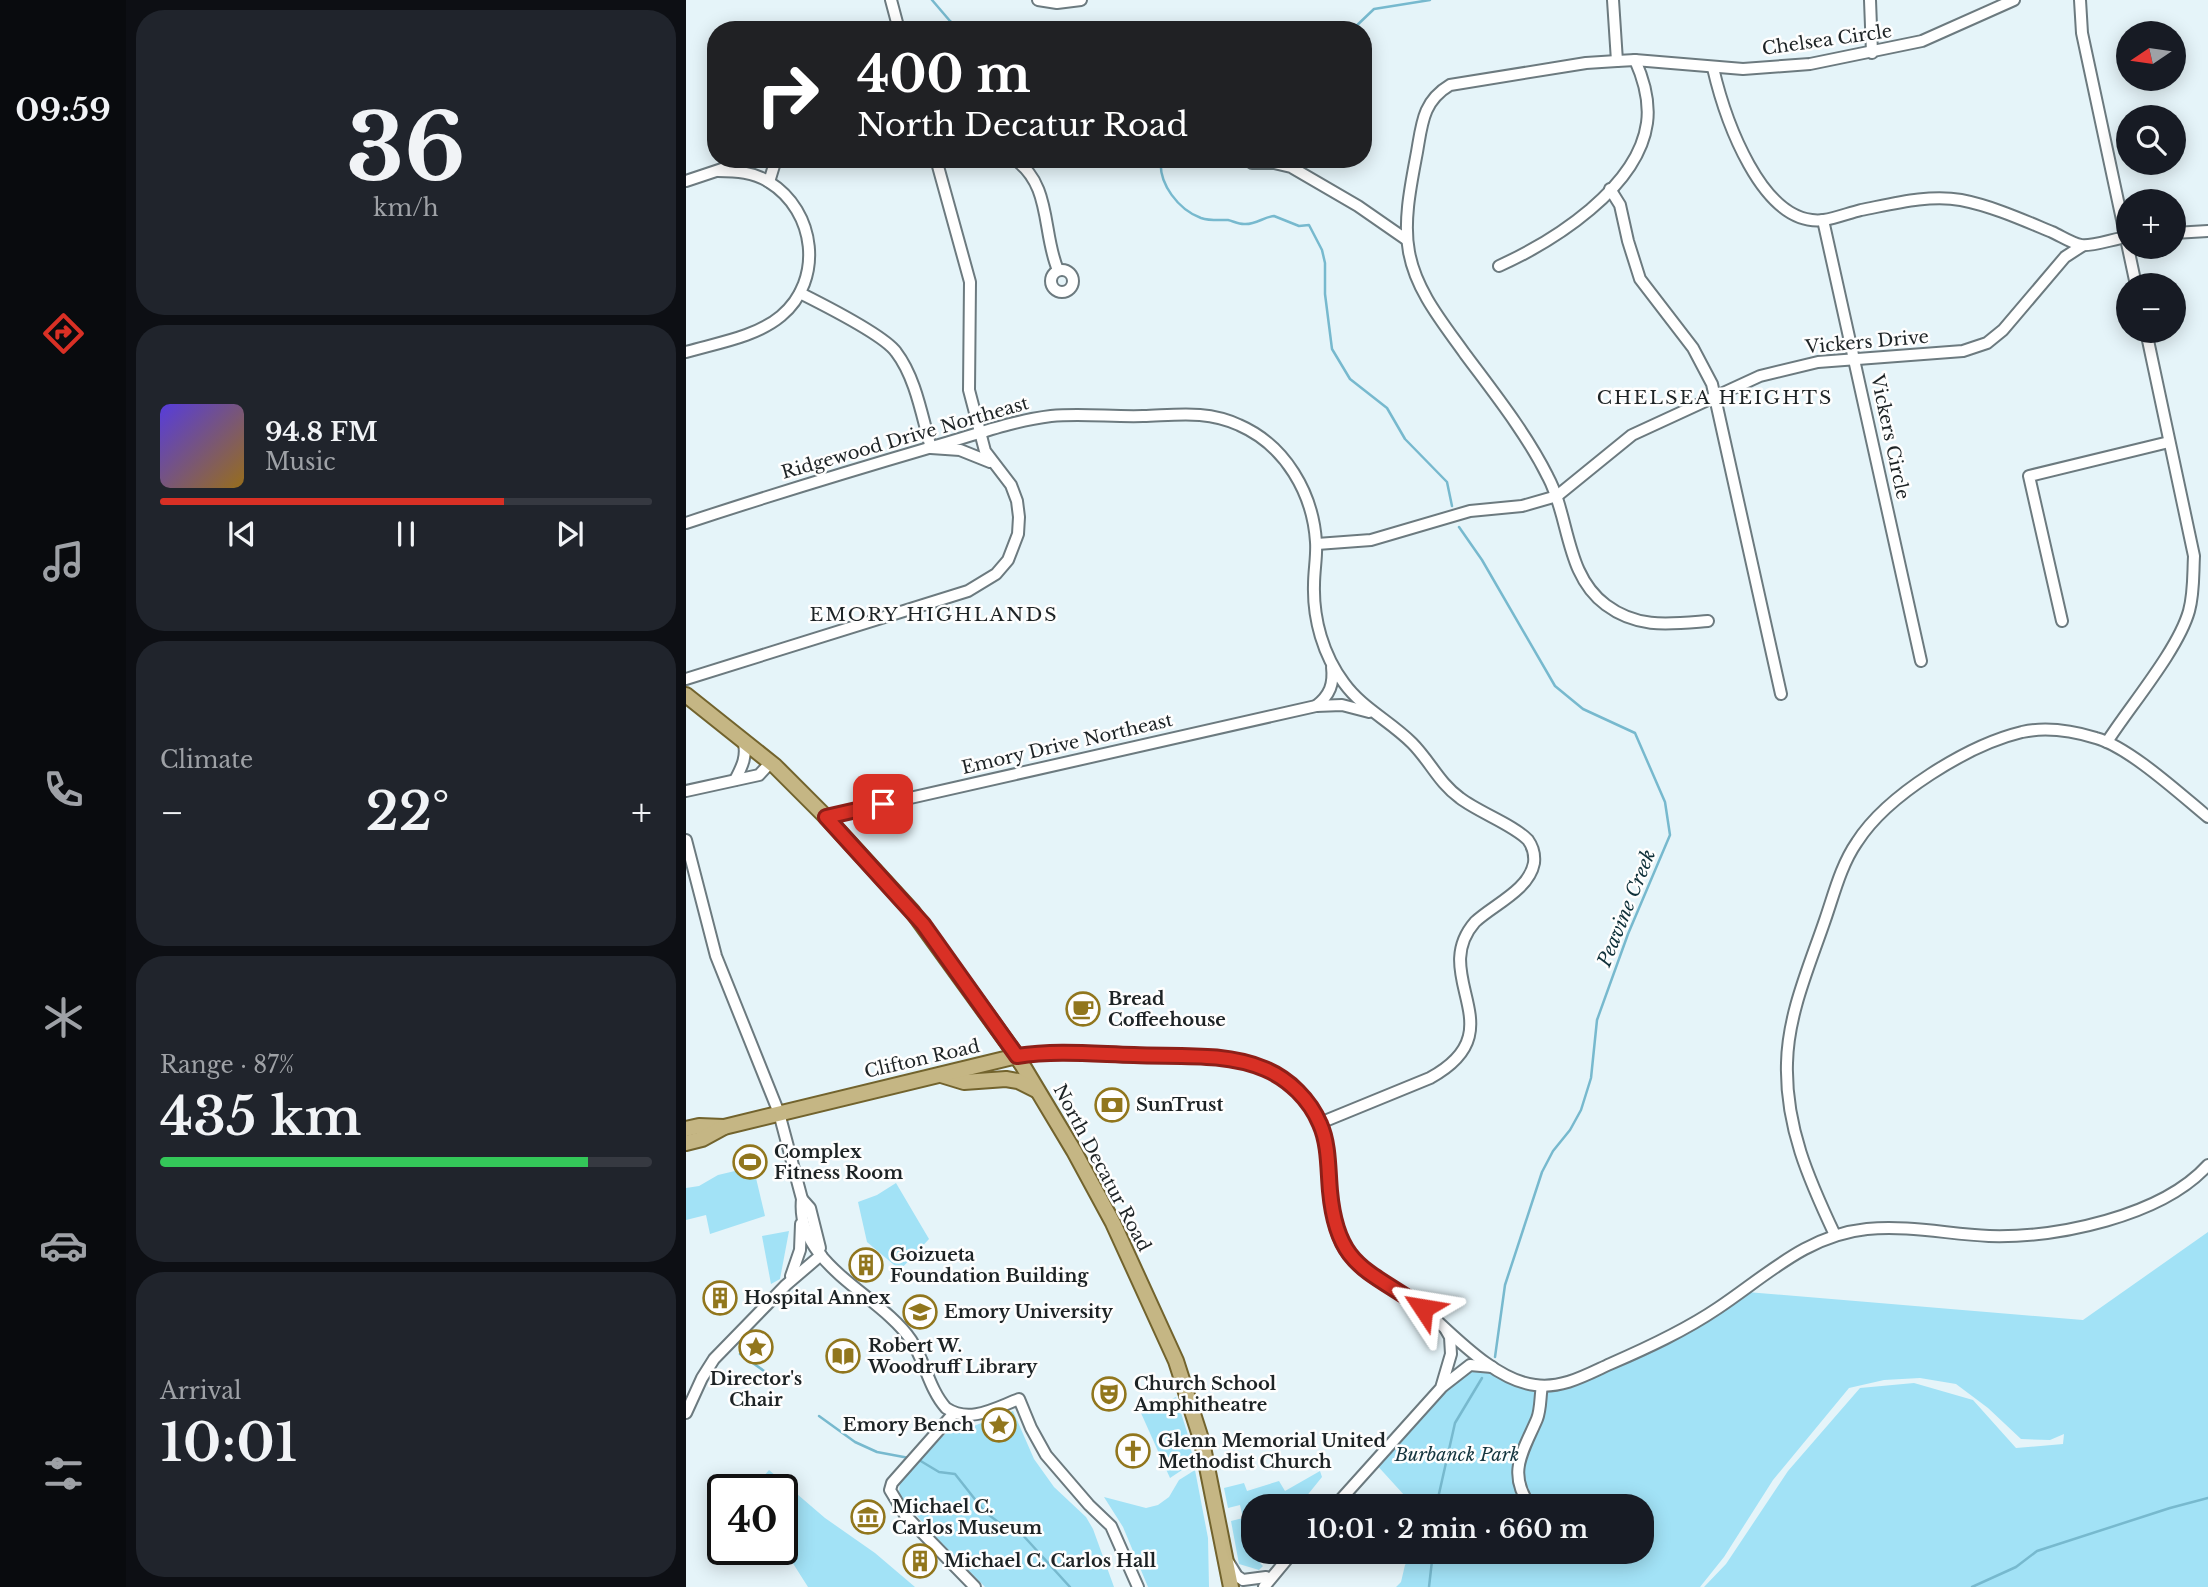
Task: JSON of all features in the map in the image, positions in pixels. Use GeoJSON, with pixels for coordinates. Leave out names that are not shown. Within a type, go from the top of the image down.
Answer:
{"type":"FeatureCollection","features":[{"type":"Feature","properties":{"kind":"main road","name":"North Decatur Road"},"geometry":{"type":"LineString","coordinates":[[686,695],[771,762],[826,817],[919,920],[1017,1056],[1066,1138],[1121,1240],[1185,1384],[1206,1462],[1220,1530]]}},
{"type":"Feature","properties":{"kind":"main road","name":"Clifton Road"},"geometry":{"type":"LineString","coordinates":[[902,1083],[1017,1056]]}},
{"type":"Feature","properties":{"kind":"main road"},"geometry":{"type":"LineString","coordinates":[[686,1143],[702,1139],[724,1127],[998,1061]]}},
{"type":"Feature","properties":{"kind":"main road"},"geometry":{"type":"LineString","coordinates":[[940,1075],[964,1082],[1006,1079],[1018,1081],[1038,1091]]}},
{"type":"Feature","properties":{"kind":"main road"},"geometry":{"type":"LineString","coordinates":[[686,1129],[699,1126],[724,1127]]}},
{"type":"Feature","properties":{"kind":"main road"},"geometry":{"type":"LineString","coordinates":[[1220,1530],[1225,1555],[1223,1586]]}},
{"type":"Feature","properties":{"kind":"main road"},"geometry":{"type":"LineString","coordinates":[[1220,1530],[1223,1586]]}},
{"type":"Feature","properties":{"kind":"street"},"geometry":{"type":"LineString","coordinates":[[891,0],[897,21]]}},
{"type":"Feature","properties":{"kind":"street"},"geometry":{"type":"LineString","coordinates":[[1038,0],[1058,4],[1081,0]]}},
{"type":"Feature","properties":{"kind":"street"},"geometry":{"type":"LineString","coordinates":[[1613,0],[1617,61]]}},
{"type":"Feature","properties":{"kind":"street"},"geometry":{"type":"LineString","coordinates":[[1870,0],[1872,53]]}},
{"type":"Feature","properties":{"kind":"street","name":"Chelsea Circle"},"geometry":{"type":"LineString","coordinates":[[1708,621],[1643,623],[1605,605],[1589,589],[1578,569],[1557,496],[1531,447],[1428,300],[1415,274],[1407,240],[1414,168],[1429,102],[1437,92],[1450,85],[1472,80],[1617,61],[1635,60],[1713,68],[1781,67],[1872,53],[1922,41],[2014,0]]}},
{"type":"Feature","properties":{"kind":"street"},"geometry":{"type":"LineString","coordinates":[[2080,0],[2082,33],[2116,191]]}},
{"type":"Feature","properties":{"kind":"street"},"geometry":{"type":"LineString","coordinates":[[1499,267],[1547,242],[1598,202],[1634,161],[1647,126],[1647,96],[1635,60]]}},
{"type":"Feature","properties":{"kind":"street"},"geometry":{"type":"LineString","coordinates":[[1713,68],[1730,126],[1748,162],[1782,208],[1793,214],[1807,219],[1823,220],[1917,201],[1958,200],[1987,206],[2082,246],[2116,239]]}},
{"type":"Feature","properties":{"kind":"street"},"geometry":{"type":"LineString","coordinates":[[686,181],[726,168]]}},
{"type":"Feature","properties":{"kind":"street"},"geometry":{"type":"LineString","coordinates":[[769,182],[773,168]]}},
{"type":"Feature","properties":{"kind":"street"},"geometry":{"type":"LineString","coordinates":[[686,679],[937,601],[984,583],[1008,560],[1020,524],[1014,493],[985,451],[968,383],[970,282],[939,168]]}},
{"type":"Feature","properties":{"kind":"street"},"geometry":{"type":"LineString","coordinates":[[1024,168],[1038,187],[1058,270]]}},
{"type":"Feature","properties":{"kind":"street"},"geometry":{"type":"LineString","coordinates":[[1293,168],[1379,219],[1407,240]]}},
{"type":"Feature","properties":{"kind":"street"},"geometry":{"type":"LineString","coordinates":[[686,352],[767,325],[787,310],[800,293],[809,265],[807,231],[793,204],[769,182],[744,172],[718,171]]}},
{"type":"Feature","properties":{"kind":"street"},"geometry":{"type":"LineString","coordinates":[[1610,189],[1620,205],[1640,279],[1693,348],[1709,376],[1781,694]]}},
{"type":"Feature","properties":{"kind":"street","name":"Vickers Circle"},"geometry":{"type":"LineString","coordinates":[[1823,220],[1921,661]]}},
{"type":"Feature","properties":{"kind":"street"},"geometry":{"type":"LineString","coordinates":[[2186,232],[2208,231]]}},
{"type":"Feature","properties":{"kind":"street","name":"Vickers Drive"},"geometry":{"type":"LineString","coordinates":[[1317,544],[1371,540],[1470,512],[1522,506],[1557,496],[1632,435],[1715,395],[1789,367],[1818,362],[1951,353],[1987,343],[2016,316],[2065,257],[2082,246]]}},
{"type":"Feature","properties":{"kind":"street"},"geometry":{"type":"LineString","coordinates":[[800,293],[881,338],[897,352],[909,374],[932,448],[960,450],[993,463]]}},
{"type":"Feature","properties":{"kind":"street"},"geometry":{"type":"LineString","coordinates":[[2107,741],[2174,643],[2188,612],[2193,590],[2194,556],[2149,343]]}},
{"type":"Feature","properties":{"kind":"street","name":"Ridgewood Drive Northeast"},"geometry":{"type":"LineString","coordinates":[[686,523],[835,475],[1016,422],[1065,415],[1147,416],[1188,413],[1210,416],[1238,425],[1265,440],[1294,472],[1310,507],[1317,544],[1314,605],[1319,631],[1332,665],[1354,696],[1417,749],[1455,795],[1522,835],[1534,851],[1533,867],[1522,884],[1487,911],[1464,938],[1458,969],[1469,1002],[1471,1021],[1467,1041],[1457,1057],[1441,1072],[1320,1123]]}},
{"type":"Feature","properties":{"kind":"street"},"geometry":{"type":"LineString","coordinates":[[2062,621],[2029,476],[2169,442]]}},
{"type":"Feature","properties":{"kind":"street"},"geometry":{"type":"LineString","coordinates":[[1316,706],[1331,688],[1332,665]]}},
{"type":"Feature","properties":{"kind":"street","name":"Emory Drive Northeast"},"geometry":{"type":"LineString","coordinates":[[826,817],[1316,706],[1352,706],[1381,718]]}},
{"type":"Feature","properties":{"kind":"street"},"geometry":{"type":"LineString","coordinates":[[1835,1235],[1812,1186],[1795,1139],[1786,1065],[1790,1029],[1798,998],[1838,882],[1855,844],[1871,824],[1904,794],[1979,747],[2023,732],[2044,730],[2075,733],[2107,741],[2208,817]]}},
{"type":"Feature","properties":{"kind":"street"},"geometry":{"type":"LineString","coordinates":[[735,780],[744,763],[745,748],[742,738]]}},
{"type":"Feature","properties":{"kind":"street"},"geometry":{"type":"LineString","coordinates":[[686,792],[758,775],[771,762]]}},
{"type":"Feature","properties":{"kind":"street"},"geometry":{"type":"LineString","coordinates":[[686,840],[716,956],[785,1112],[801,1204],[800,1250],[786,1285]]}},
{"type":"Feature","properties":{"kind":"street"},"geometry":{"type":"LineString","coordinates":[[1017,1056],[1061,1052],[1200,1057],[1250,1063],[1276,1074],[1307,1102],[1320,1123],[1326,1146],[1334,1220],[1347,1253],[1360,1267],[1423,1308],[1493,1367],[1512,1378],[1542,1385],[1567,1383],[1674,1335],[1724,1304],[1791,1255],[1835,1235],[1878,1228],[1987,1236],[2062,1232],[2093,1225],[2140,1208],[2184,1185],[2208,1165]]}},
{"type":"Feature","properties":{"kind":"street"},"geometry":{"type":"LineString","coordinates":[[801,1204],[810,1208],[821,1255],[829,1266],[907,1335],[941,1403],[954,1413],[970,1416],[1019,1399],[1046,1455],[1111,1526],[1138,1587]]}},
{"type":"Feature","properties":{"kind":"street"},"geometry":{"type":"LineString","coordinates":[[686,1413],[714,1359],[786,1285],[821,1255]]}},
{"type":"Feature","properties":{"kind":"street"},"geometry":{"type":"LineString","coordinates":[[1441,1388],[1451,1354],[1450,1336],[1446,1330]]}},
{"type":"Feature","properties":{"kind":"street"},"geometry":{"type":"LineString","coordinates":[[1346,1494],[1441,1388],[1470,1365],[1493,1367]]}},
{"type":"Feature","properties":{"kind":"street"},"geometry":{"type":"LineString","coordinates":[[1524,1494],[1518,1474],[1520,1456],[1538,1416],[1542,1385]]}},
{"type":"Feature","properties":{"kind":"street"},"geometry":{"type":"LineString","coordinates":[[954,1413],[891,1486],[905,1516],[975,1587]]}},
{"type":"Feature","properties":{"kind":"street"},"geometry":{"type":"LineString","coordinates":[[1225,1555],[1237,1576],[1243,1580],[1265,1582]]}},
{"type":"Feature","properties":{"kind":"street"},"geometry":{"type":"LineString","coordinates":[[1256,1587],[1265,1582],[1282,1564]]}},
{"type":"Feature","properties":{"kind":"green space"},"geometry":{"type":"Polygon","coordinates":[[[756,1166],[759,1177],[756,1178],[765,1216],[710,1234],[706,1215],[686,1220],[686,1188],[699,1186],[718,1175],[756,1166]]]}},
{"type":"Feature","properties":{"kind":"green space"},"geometry":{"type":"Polygon","coordinates":[[[896,1183],[929,1239],[900,1270],[867,1242],[858,1202],[877,1195],[896,1183]]]}},
{"type":"Feature","properties":{"kind":"green space"},"geometry":{"type":"Polygon","coordinates":[[[789,1231],[780,1279],[771,1284],[762,1236],[789,1231]]]}},
{"type":"Feature","properties":{"kind":"green space","name":"Burbanck Park"},"geometry":{"type":"Polygon","coordinates":[[[2208,1232],[2208,1587],[1704,1587],[1726,1564],[1788,1471],[1860,1388],[1914,1383],[1973,1400],[2016,1448],[2063,1444],[2064,1434],[2050,1440],[2021,1439],[1988,1408],[1956,1384],[1920,1378],[1884,1380],[1849,1388],[1773,1480],[1724,1557],[1700,1587],[1396,1587],[1401,1582],[1406,1564],[1654,1564],[1654,1494],[1403,1494],[1374,1462],[1467,1372],[1477,1367],[1526,1381],[1575,1376],[1660,1344],[1747,1292],[2083,1320],[2208,1232]]]}},
{"type":"Feature","properties":{"kind":"green space"},"geometry":{"type":"Polygon","coordinates":[[[1176,1397],[1194,1462],[1170,1478],[1141,1413],[1176,1397]]]}},
{"type":"Feature","properties":{"kind":"green space"},"geometry":{"type":"Polygon","coordinates":[[[1013,1411],[1034,1459],[1054,1487],[1086,1517],[1093,1529],[1114,1587],[985,1587],[899,1495],[900,1480],[947,1432],[953,1428],[971,1427],[1013,1411]]]}},
{"type":"Feature","properties":{"kind":"green space"},"geometry":{"type":"Polygon","coordinates":[[[1195,1470],[1208,1538],[1209,1587],[1148,1587],[1123,1527],[1104,1497],[1146,1508],[1158,1505],[1169,1497],[1179,1480],[1195,1470]]]}},
{"type":"Feature","properties":{"kind":"green space"},"geometry":{"type":"Polygon","coordinates":[[[1320,1471],[1322,1477],[1308,1494],[1241,1494],[1241,1509],[1240,1505],[1228,1508],[1224,1488],[1244,1483],[1247,1491],[1279,1481],[1285,1491],[1320,1471]]]}},
{"type":"Feature","properties":{"kind":"green space"},"geometry":{"type":"Polygon","coordinates":[[[798,1495],[915,1587],[808,1587],[794,1565],[798,1565],[798,1495]]]}},
{"type":"Feature","properties":{"kind":"green space"},"geometry":{"type":"Polygon","coordinates":[[[1241,1518],[1241,1564],[1261,1564],[1263,1566],[1259,1570],[1239,1564],[1231,1521],[1241,1518]]]}},
{"type":"Feature","properties":{"kind":"waterway"},"geometry":{"type":"LineString","coordinates":[[932,0],[950,21]]}},
{"type":"Feature","properties":{"kind":"waterway","name":"Peavine Creek"},"geometry":{"type":"LineString","coordinates":[[1361,21],[1374,9],[1430,0]]}},
{"type":"Feature","properties":{"kind":"waterway","name":"Peavine Creek"},"geometry":{"type":"LineString","coordinates":[[1161,168],[1172,195],[1185,209],[1201,218],[1248,224],[1274,216],[1299,226],[1309,225],[1322,250],[1325,263],[1325,294],[1332,349],[1350,379],[1387,408],[1405,439],[1447,482],[1452,506]]}},
{"type":"Feature","properties":{"kind":"waterway","name":"Peavine Creek"},"geometry":{"type":"LineString","coordinates":[[1459,527],[1482,560],[1555,686],[1583,709],[1635,733],[1665,802],[1670,835],[1628,934],[1597,1020],[1591,1078],[1581,1110],[1542,1172],[1505,1285],[1495,1357]]}},
{"type":"Feature","properties":{"kind":"waterway"},"geometry":{"type":"LineString","coordinates":[[740,1354],[767,1373]]}},
{"type":"Feature","properties":{"kind":"waterway","name":"Peavine Creek"},"geometry":{"type":"LineString","coordinates":[[1439,1494],[1455,1423],[1482,1378]]}},
{"type":"Feature","properties":{"kind":"waterway"},"geometry":{"type":"LineString","coordinates":[[819,1416],[855,1442],[877,1452],[909,1458]]}},
{"type":"Feature","properties":{"kind":"waterway"},"geometry":{"type":"LineString","coordinates":[[919,1460],[939,1472],[955,1474],[985,1512],[1006,1528],[1020,1532],[1070,1587]]}},
{"type":"Feature","properties":{"kind":"waterway"},"geometry":{"type":"LineString","coordinates":[[1972,1587],[2016,1567],[2037,1551],[2208,1498]]}},
{"type":"Feature","properties":{"kind":"waterway","name":"Peavine Creek"},"geometry":{"type":"LineString","coordinates":[[1429,1587],[1432,1564]]}},
{"type":"Feature","properties":{"kind":"place","name":"Bread Coffeehouse"},"geometry":{"type":"Point","coordinates":[1083,1009]}},
{"type":"Feature","properties":{"kind":"place","name":"SunTrust"},"geometry":{"type":"Point","coordinates":[1112,1105]}},
{"type":"Feature","properties":{"kind":"place","name":"Complex Fitness Room"},"geometry":{"type":"Point","coordinates":[750,1162]}},
{"type":"Feature","properties":{"kind":"place","name":"Goizueta Foundation Building"},"geometry":{"type":"Point","coordinates":[866,1265]}},
{"type":"Feature","properties":{"kind":"place","name":"Hospital Annex"},"geometry":{"type":"Point","coordinates":[720,1298]}},
{"type":"Feature","properties":{"kind":"place","name":"Emory University"},"geometry":{"type":"Point","coordinates":[920,1312]}},
{"type":"Feature","properties":{"kind":"place","name":"Director's Chair"},"geometry":{"type":"Point","coordinates":[756,1347]}},
{"type":"Feature","properties":{"kind":"place","name":"Robert W. Woodruff Library"},"geometry":{"type":"Point","coordinates":[843,1356]}},
{"type":"Feature","properties":{"kind":"place","name":"Church School Amphitheatre"},"geometry":{"type":"Point","coordinates":[1109,1394]}},
{"type":"Feature","properties":{"kind":"place","name":"Emory Bench"},"geometry":{"type":"Point","coordinates":[999,1425]}},
{"type":"Feature","properties":{"kind":"place","name":"Glenn Memorial United Methodist Church"},"geometry":{"type":"Point","coordinates":[1133,1451]}},
{"type":"Feature","properties":{"kind":"place","name":"Michael C. Carlos Museum"},"geometry":{"type":"Point","coordinates":[868,1517]}},
{"type":"Feature","properties":{"kind":"place","name":"Michael C. Carlos Hall"},"geometry":{"type":"Point","coordinates":[920,1561]}},
{"type":"Feature","properties":{"kind":"district","name":"CHELSEA HEIGHTS"},"geometry":{"type":"Point","coordinates":[1715,397]}},
{"type":"Feature","properties":{"kind":"district","name":"EMORY HIGHLANDS"},"geometry":{"type":"Point","coordinates":[934,614]}},
{"type":"Feature","properties":{"kind":"route"},"geometry":{"type":"LineString","coordinates":[[883,804],[826,817],[923,924],[1017,1056],[1061,1052],[1200,1057],[1250,1063],[1276,1074],[1301,1094],[1320,1123],[1326,1146],[1334,1220],[1347,1253],[1367,1272],[1423,1308]]}}]}
